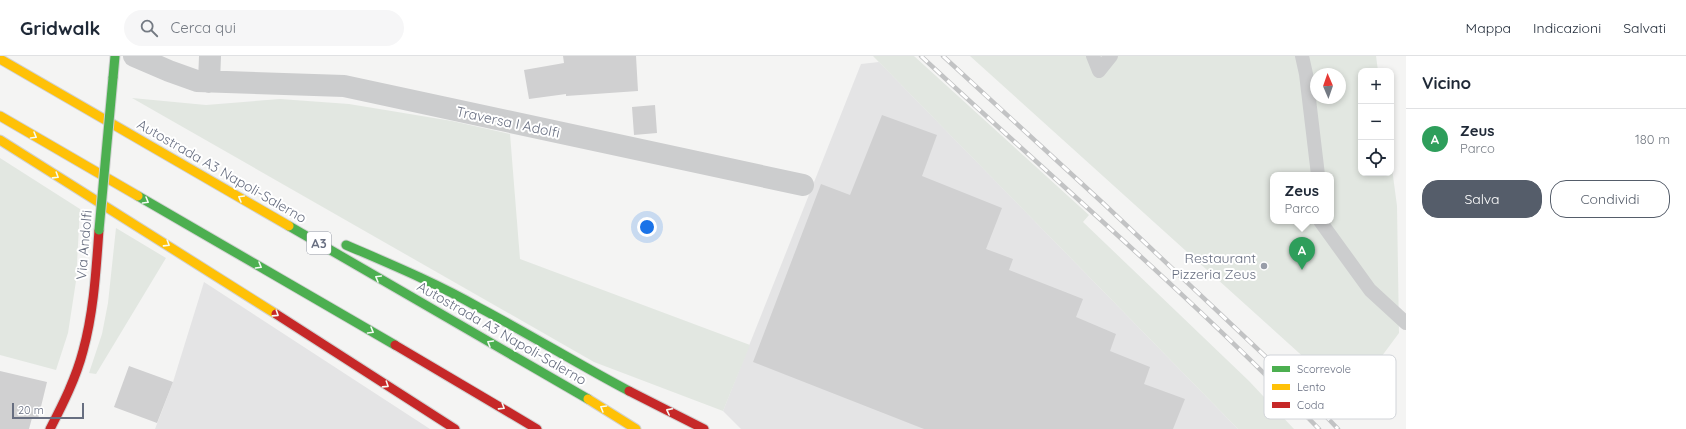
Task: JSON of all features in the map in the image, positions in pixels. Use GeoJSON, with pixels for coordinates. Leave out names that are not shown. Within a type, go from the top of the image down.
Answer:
{"type":"FeatureCollection","features":[{"type":"Feature","properties":{"kind":"main road","name":"Via Andolfi"},"geometry":{"type":"LineString","coordinates":[[50,429],[78,369],[87,339],[94,296],[115,56]]}},
{"type":"Feature","properties":{"kind":"main road","name":"Autostrada A3 Napoli-Salerno"},"geometry":{"type":"LineString","coordinates":[[0,59],[606,410],[636,429]]}},
{"type":"Feature","properties":{"kind":"main road"},"geometry":{"type":"LineString","coordinates":[[0,116],[468,387],[537,429]]}},
{"type":"Feature","properties":{"kind":"main road"},"geometry":{"type":"LineString","coordinates":[[0,140],[172,247],[455,429]]}},
{"type":"Feature","properties":{"kind":"main road"},"geometry":{"type":"LineString","coordinates":[[265,212],[390,264],[477,306],[581,366],[704,429]]}},
{"type":"Feature","properties":{"kind":"street","name":"Traversa I Adolfi"},"geometry":{"type":"LineString","coordinates":[[134,56],[185,78],[209,82],[344,86],[803,185]]}},
{"type":"Feature","properties":{"kind":"street"},"geometry":{"type":"LineString","coordinates":[[209,82],[210,56]]}},
{"type":"Feature","properties":{"kind":"lane"},"geometry":{"type":"LineString","coordinates":[[1093,56],[1099,71],[1111,56]]}},
{"type":"Feature","properties":{"kind":"lane"},"geometry":{"type":"LineString","coordinates":[[1302,56],[1306,74],[1318,172]]}},
{"type":"Feature","properties":{"kind":"lane"},"geometry":{"type":"LineString","coordinates":[[1322,224],[1370,290],[1406,323]]}},
{"type":"Feature","properties":{"kind":"shaded area"},"geometry":{"type":"Polygon","coordinates":[[[873,56],[914,56],[1089,215],[1083,222],[1264,397],[1264,419],[1285,419],[1294,429],[1238,429],[873,56]]]}},
{"type":"Feature","properties":{"kind":"shaded area"},"geometry":{"type":"Polygon","coordinates":[[[970,56],[1376,56],[1378,68],[1358,68],[1358,176],[1393,176],[1397,206],[1399,333],[1383,355],[1301,355],[970,56]]]}},
{"type":"Feature","properties":{"kind":"shaded area"},"geometry":{"type":"Polygon","coordinates":[[[879,62],[1238,429],[741,429],[723,411],[861,64],[879,62]]]}},
{"type":"Feature","properties":{"kind":"shaded area"},"geometry":{"type":"Polygon","coordinates":[[[132,98],[206,105],[280,99],[349,104],[452,121],[510,134],[520,259],[750,345],[723,411],[594,362],[132,98]]]}},
{"type":"Feature","properties":{"kind":"shaded area"},"geometry":{"type":"Polygon","coordinates":[[[0,158],[80,209],[76,281],[68,333],[56,370],[0,355],[0,158]]]}},
{"type":"Feature","properties":{"kind":"shaded area"},"geometry":{"type":"Polygon","coordinates":[[[116,228],[166,258],[96,374],[89,373],[102,334],[108,303],[116,228]]]}},
{"type":"Feature","properties":{"kind":"shaded area"},"geometry":{"type":"Polygon","coordinates":[[[204,282],[430,429],[155,429],[173,382],[204,282]]]}},
{"type":"Feature","properties":{"kind":"building"},"geometry":{"type":"Polygon","coordinates":[[[563,56],[636,56],[638,91],[566,96],[566,94],[529,99],[524,70],[564,63],[563,56]]]}},
{"type":"Feature","properties":{"kind":"building"},"geometry":{"type":"Polygon","coordinates":[[[655,105],[657,133],[634,135],[632,107],[655,105]]]}},
{"type":"Feature","properties":{"kind":"building"},"geometry":{"type":"Polygon","coordinates":[[[882,115],[937,135],[922,176],[1002,208],[986,249],[1013,259],[1009,270],[1083,299],[1076,317],[1116,334],[1110,351],[1150,367],[1144,384],[1185,399],[1173,429],[924,429],[753,362],[821,184],[850,195],[882,115]]]}},
{"type":"Feature","properties":{"kind":"building"},"geometry":{"type":"Polygon","coordinates":[[[129,366],[173,382],[157,423],[114,407],[129,366]]]}},
{"type":"Feature","properties":{"kind":"building"},"geometry":{"type":"Polygon","coordinates":[[[0,371],[47,382],[38,419],[32,418],[29,429],[0,429],[0,371]]]}},
{"type":"Feature","properties":{"kind":"railway"},"geometry":{"type":"LineString","coordinates":[[921,56],[1173,286],[1264,373]]}},
{"type":"Feature","properties":{"kind":"railway"},"geometry":{"type":"LineString","coordinates":[[943,56],[1104,204],[1264,355]]}},
{"type":"Feature","properties":{"kind":"railway"},"geometry":{"type":"LineString","coordinates":[[1309,419],[1319,429]]}},
{"type":"Feature","properties":{"kind":"railway"},"geometry":{"type":"LineString","coordinates":[[1329,419],[1338,429]]}},
{"type":"Feature","properties":{"kind":"traffic: fast"},"geometry":{"type":"LineString","coordinates":[[113,78],[115,56]]}},
{"type":"Feature","properties":{"kind":"traffic: fast"},"geometry":{"type":"LineString","coordinates":[[99,230],[113,78]]}},
{"type":"Feature","properties":{"kind":"traffic: fast"},"geometry":{"type":"LineString","coordinates":[[138,196],[395,345]]}},
{"type":"Feature","properties":{"kind":"traffic: fast"},"geometry":{"type":"LineString","coordinates":[[289,226],[588,399]]}},
{"type":"Feature","properties":{"kind":"traffic: fast"},"geometry":{"type":"LineString","coordinates":[[346,245],[413,274],[462,298],[629,391]]}},
{"type":"Feature","properties":{"kind":"traffic: slow"},"geometry":{"type":"LineString","coordinates":[[0,59],[289,226]]}},
{"type":"Feature","properties":{"kind":"traffic: slow"},"geometry":{"type":"LineString","coordinates":[[0,116],[138,196]]}},
{"type":"Feature","properties":{"kind":"traffic: slow"},"geometry":{"type":"LineString","coordinates":[[0,140],[276,314]]}},
{"type":"Feature","properties":{"kind":"traffic: slow"},"geometry":{"type":"LineString","coordinates":[[588,399],[636,429]]}},
{"type":"Feature","properties":{"kind":"traffic: jam"},"geometry":{"type":"LineString","coordinates":[[50,429],[73,381],[87,336],[94,290],[99,230]]}},
{"type":"Feature","properties":{"kind":"traffic: jam"},"geometry":{"type":"LineString","coordinates":[[276,314],[455,429]]}},
{"type":"Feature","properties":{"kind":"traffic: jam"},"geometry":{"type":"LineString","coordinates":[[395,345],[537,429]]}},
{"type":"Feature","properties":{"kind":"traffic: jam"},"geometry":{"type":"LineString","coordinates":[[629,391],[704,429]]}},
{"type":"Feature","properties":{"kind":"place","name":"Restaurant Pizzeria Zeus"},"geometry":{"type":"Point","coordinates":[1264,266]}},
{"type":"Feature","properties":{"kind":"place","name":"Zeus"},"geometry":{"type":"Point","coordinates":[1302,270]}}]}
